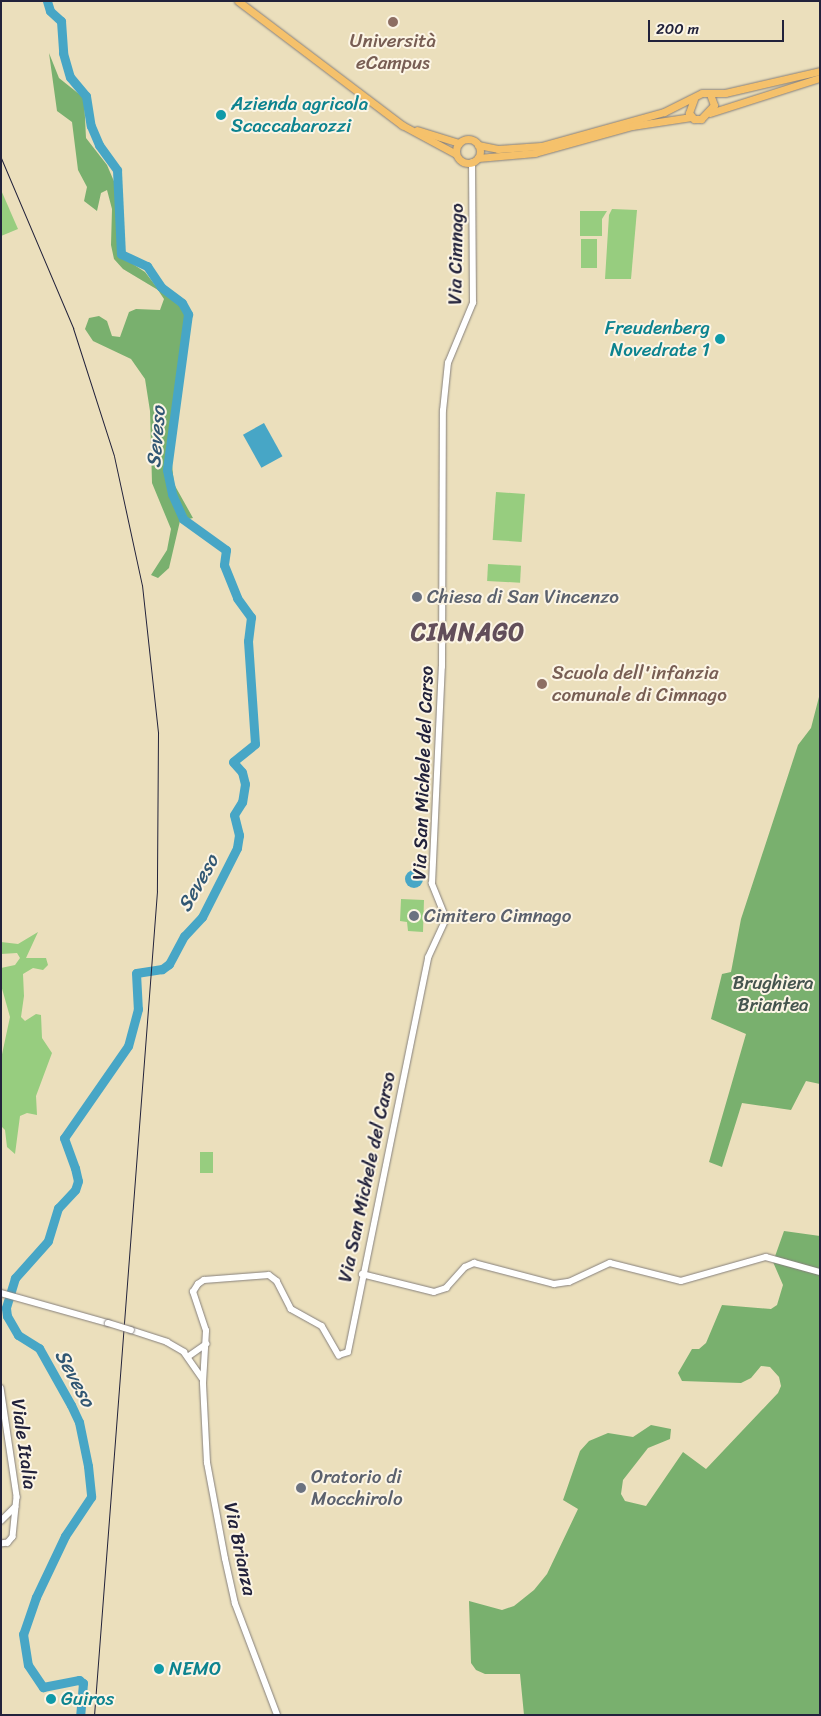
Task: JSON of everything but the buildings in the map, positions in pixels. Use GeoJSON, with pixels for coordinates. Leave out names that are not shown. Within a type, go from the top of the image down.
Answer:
{"type":"FeatureCollection","features":[{"type":"Feature","properties":{"kind":"main road"},"geometry":{"type":"LineString","coordinates":[[238,1],[412,132],[472,161],[535,154],[632,126],[691,117],[701,119],[710,112],[820,78]]}},
{"type":"Feature","properties":{"kind":"main road"},"geometry":{"type":"LineString","coordinates":[[372,101],[418,130],[459,143],[468,139],[478,145],[498,149],[541,146],[664,112],[694,99],[702,93],[725,93],[820,71]]}},
{"type":"Feature","properties":{"kind":"main road"},"geometry":{"type":"LineString","coordinates":[[710,94],[715,102],[710,112]]}},
{"type":"Feature","properties":{"kind":"main road"},"geometry":{"type":"LineString","coordinates":[[691,117],[689,109],[694,99]]}},
{"type":"Feature","properties":{"kind":"main road"},"geometry":{"type":"LineString","coordinates":[[456,154],[459,143]]}},
{"type":"Feature","properties":{"kind":"main road"},"geometry":{"type":"LineString","coordinates":[[472,161],[478,145]]}},
{"type":"Feature","properties":{"kind":"street","name":"Via Cimnago"},"geometry":{"type":"LineString","coordinates":[[443,423],[448,363],[474,303],[470,171],[472,161]]}},
{"type":"Feature","properties":{"kind":"street","name":"Via San Michele del Carso"},"geometry":{"type":"LineString","coordinates":[[349,1347],[362,1274],[428,958],[446,919],[432,884],[442,667],[443,423]]}},
{"type":"Feature","properties":{"kind":"street"},"geometry":{"type":"LineString","coordinates":[[362,1274],[434,1292],[446,1288],[465,1267],[474,1263],[554,1284],[569,1282],[610,1264],[681,1281],[766,1257],[820,1272]]}},
{"type":"Feature","properties":{"kind":"street","name":"Via Brianza"},"geometry":{"type":"LineString","coordinates":[[277,1715],[233,1595],[207,1463],[203,1382],[206,1326],[193,1296],[196,1286],[204,1280],[264,1274],[277,1281],[291,1309],[324,1328],[339,1355],[346,1354],[349,1347]]}},
{"type":"Feature","properties":{"kind":"street"},"geometry":{"type":"LineString","coordinates":[[2,1293],[167,1342],[191,1359],[203,1382]]}},
{"type":"Feature","properties":{"kind":"street"},"geometry":{"type":"LineString","coordinates":[[191,1359],[206,1344]]}},
{"type":"Feature","properties":{"kind":"street"},"geometry":{"type":"LineString","coordinates":[[191,1359],[204,1354]]}},
{"type":"Feature","properties":{"kind":"street","name":"Viale Italia"},"geometry":{"type":"LineString","coordinates":[[1,1388],[16,1505],[14,1530]]}},
{"type":"Feature","properties":{"kind":"street","name":"Viale Italia"},"geometry":{"type":"LineString","coordinates":[[1,1522],[16,1505]]}},
{"type":"Feature","properties":{"kind":"street"},"geometry":{"type":"LineString","coordinates":[[1,1522],[10,1524],[14,1530],[11,1541],[1,1544]]}},
{"type":"Feature","properties":{"kind":"green space"},"geometry":{"type":"Polygon","coordinates":[[[49,53],[59,78],[84,98],[86,138],[107,165],[116,186],[119,255],[145,272],[155,285],[177,300],[187,318],[185,337],[187,338],[171,455],[174,484],[193,518],[180,521],[169,568],[158,578],[151,575],[167,550],[171,529],[152,483],[150,411],[145,379],[131,359],[93,341],[85,329],[89,318],[99,316],[107,321],[112,336],[120,337],[129,312],[136,309],[160,310],[164,299],[158,290],[123,269],[114,259],[111,245],[112,209],[107,190],[101,193],[97,211],[84,201],[87,187],[78,170],[72,122],[57,111],[49,53]]]}},
{"type":"Feature","properties":{"kind":"green space"},"geometry":{"type":"Polygon","coordinates":[[[1,190],[18,229],[1,236],[1,190]]]}},
{"type":"Feature","properties":{"kind":"green space"},"geometry":{"type":"Polygon","coordinates":[[[612,209],[637,210],[631,279],[605,279],[609,215],[612,209]]]}},
{"type":"Feature","properties":{"kind":"green space"},"geometry":{"type":"Polygon","coordinates":[[[580,211],[607,211],[602,219],[602,236],[580,236],[580,211]]]}},
{"type":"Feature","properties":{"kind":"green space"},"geometry":{"type":"Polygon","coordinates":[[[581,239],[597,239],[597,268],[581,268],[581,239]]]}},
{"type":"Feature","properties":{"kind":"green space"},"geometry":{"type":"Polygon","coordinates":[[[496,492],[525,494],[522,542],[493,540],[496,492]]]}},
{"type":"Feature","properties":{"kind":"green space"},"geometry":{"type":"Polygon","coordinates":[[[488,564],[521,566],[520,583],[487,581],[488,564]]]}},
{"type":"Feature","properties":{"kind":"green space","name":"Brughiera Briantea"},"geometry":{"type":"Polygon","coordinates":[[[820,693],[820,1084],[806,1081],[791,1110],[742,1103],[722,1167],[709,1162],[746,1034],[711,1019],[722,974],[731,972],[741,919],[798,745],[811,728],[820,693]]]}},
{"type":"Feature","properties":{"kind":"green space"},"geometry":{"type":"Polygon","coordinates":[[[401,899],[424,900],[423,932],[408,931],[407,922],[400,921],[401,899]]]}},
{"type":"Feature","properties":{"kind":"green space"},"geometry":{"type":"Polygon","coordinates":[[[38,932],[26,958],[46,958],[48,965],[43,970],[33,968],[23,974],[24,996],[21,1017],[25,1021],[36,1014],[41,1015],[42,1038],[52,1053],[36,1096],[37,1115],[27,1113],[20,1116],[15,1154],[7,1147],[5,1130],[1,1126],[1,1059],[10,1017],[1,985],[1,968],[15,965],[20,958],[17,953],[1,954],[1,942],[18,944],[38,932]]]}},
{"type":"Feature","properties":{"kind":"green space"},"geometry":{"type":"Polygon","coordinates":[[[200,1152],[213,1152],[213,1173],[200,1173],[200,1152]]]}},
{"type":"Feature","properties":{"kind":"green space"},"geometry":{"type":"Polygon","coordinates":[[[784,1231],[820,1236],[820,1715],[524,1715],[520,1674],[485,1674],[476,1670],[471,1663],[469,1601],[502,1610],[514,1606],[534,1590],[547,1574],[578,1509],[563,1500],[580,1451],[589,1441],[608,1433],[633,1437],[651,1425],[671,1429],[670,1439],[648,1448],[623,1480],[621,1494],[625,1501],[646,1506],[683,1452],[706,1469],[778,1393],[781,1386],[779,1377],[770,1367],[761,1366],[751,1378],[741,1383],[682,1381],[678,1373],[692,1349],[699,1349],[706,1343],[722,1305],[771,1309],[777,1305],[783,1285],[773,1262],[784,1231]]]}},
{"type":"Feature","properties":{"kind":"water"},"geometry":{"type":"Polygon","coordinates":[[[264,423],[282,456],[261,468],[243,435],[264,423]]]}},
{"type":"Feature","properties":{"kind":"water"},"geometry":{"type":"Polygon","coordinates":[[[414,870],[420,873],[423,879],[420,885],[414,888],[408,885],[405,879],[408,873],[414,870]]]}},
{"type":"Feature","properties":{"kind":"waterway","name":"Seveso"},"geometry":{"type":"LineString","coordinates":[[47,1],[50,11],[61,21],[63,53],[70,77],[86,96],[91,126],[99,145],[117,170],[121,254],[147,266],[161,287],[182,303],[188,314],[167,470],[172,494],[183,519],[226,550],[224,565],[237,598],[251,617],[248,641],[255,744],[233,762],[242,772],[245,784],[242,802],[234,815],[239,835],[237,848],[202,917],[184,936],[169,964],[162,969],[136,973],[138,1009],[128,1046],[64,1138],[78,1181],[75,1190],[58,1208],[48,1241],[15,1278],[6,1308],[7,1316],[18,1335],[39,1348],[71,1405],[79,1422],[88,1466],[91,1497],[65,1536],[36,1597],[23,1634],[28,1665],[43,1687],[79,1680],[83,1683],[80,1715]]}},
{"type":"Feature","properties":{"kind":"railway"},"geometry":{"type":"LineString","coordinates":[[1,158],[73,328],[114,456],[142,585],[158,733],[157,891],[94,1715]]}},
{"type":"Feature","properties":{"kind":"place","name":"Università eCampus"},"geometry":{"type":"Point","coordinates":[393,22]}},
{"type":"Feature","properties":{"kind":"place","name":"Azienda agricola Scaccabarozzi"},"geometry":{"type":"Point","coordinates":[221,115]}},
{"type":"Feature","properties":{"kind":"place","name":"Freudenberg Novedrate 1"},"geometry":{"type":"Point","coordinates":[720,339]}},
{"type":"Feature","properties":{"kind":"place","name":"Chiesa di San Vincenzo"},"geometry":{"type":"Point","coordinates":[417,597]}},
{"type":"Feature","properties":{"kind":"place","name":"Scuola dell'infanzia comunale di Cimnago"},"geometry":{"type":"Point","coordinates":[542,684]}},
{"type":"Feature","properties":{"kind":"place","name":"Cimitero Cimnago"},"geometry":{"type":"Point","coordinates":[414,916]}},
{"type":"Feature","properties":{"kind":"place","name":"Oratorio di Mocchirolo"},"geometry":{"type":"Point","coordinates":[301,1488]}},
{"type":"Feature","properties":{"kind":"place","name":"NEMO"},"geometry":{"type":"Point","coordinates":[159,1669]}},
{"type":"Feature","properties":{"kind":"place","name":"Guiros"},"geometry":{"type":"Point","coordinates":[51,1699]}},
{"type":"Feature","properties":{"kind":"district","name":"CIMNAGO"},"geometry":{"type":"Point","coordinates":[468,633]}}]}
